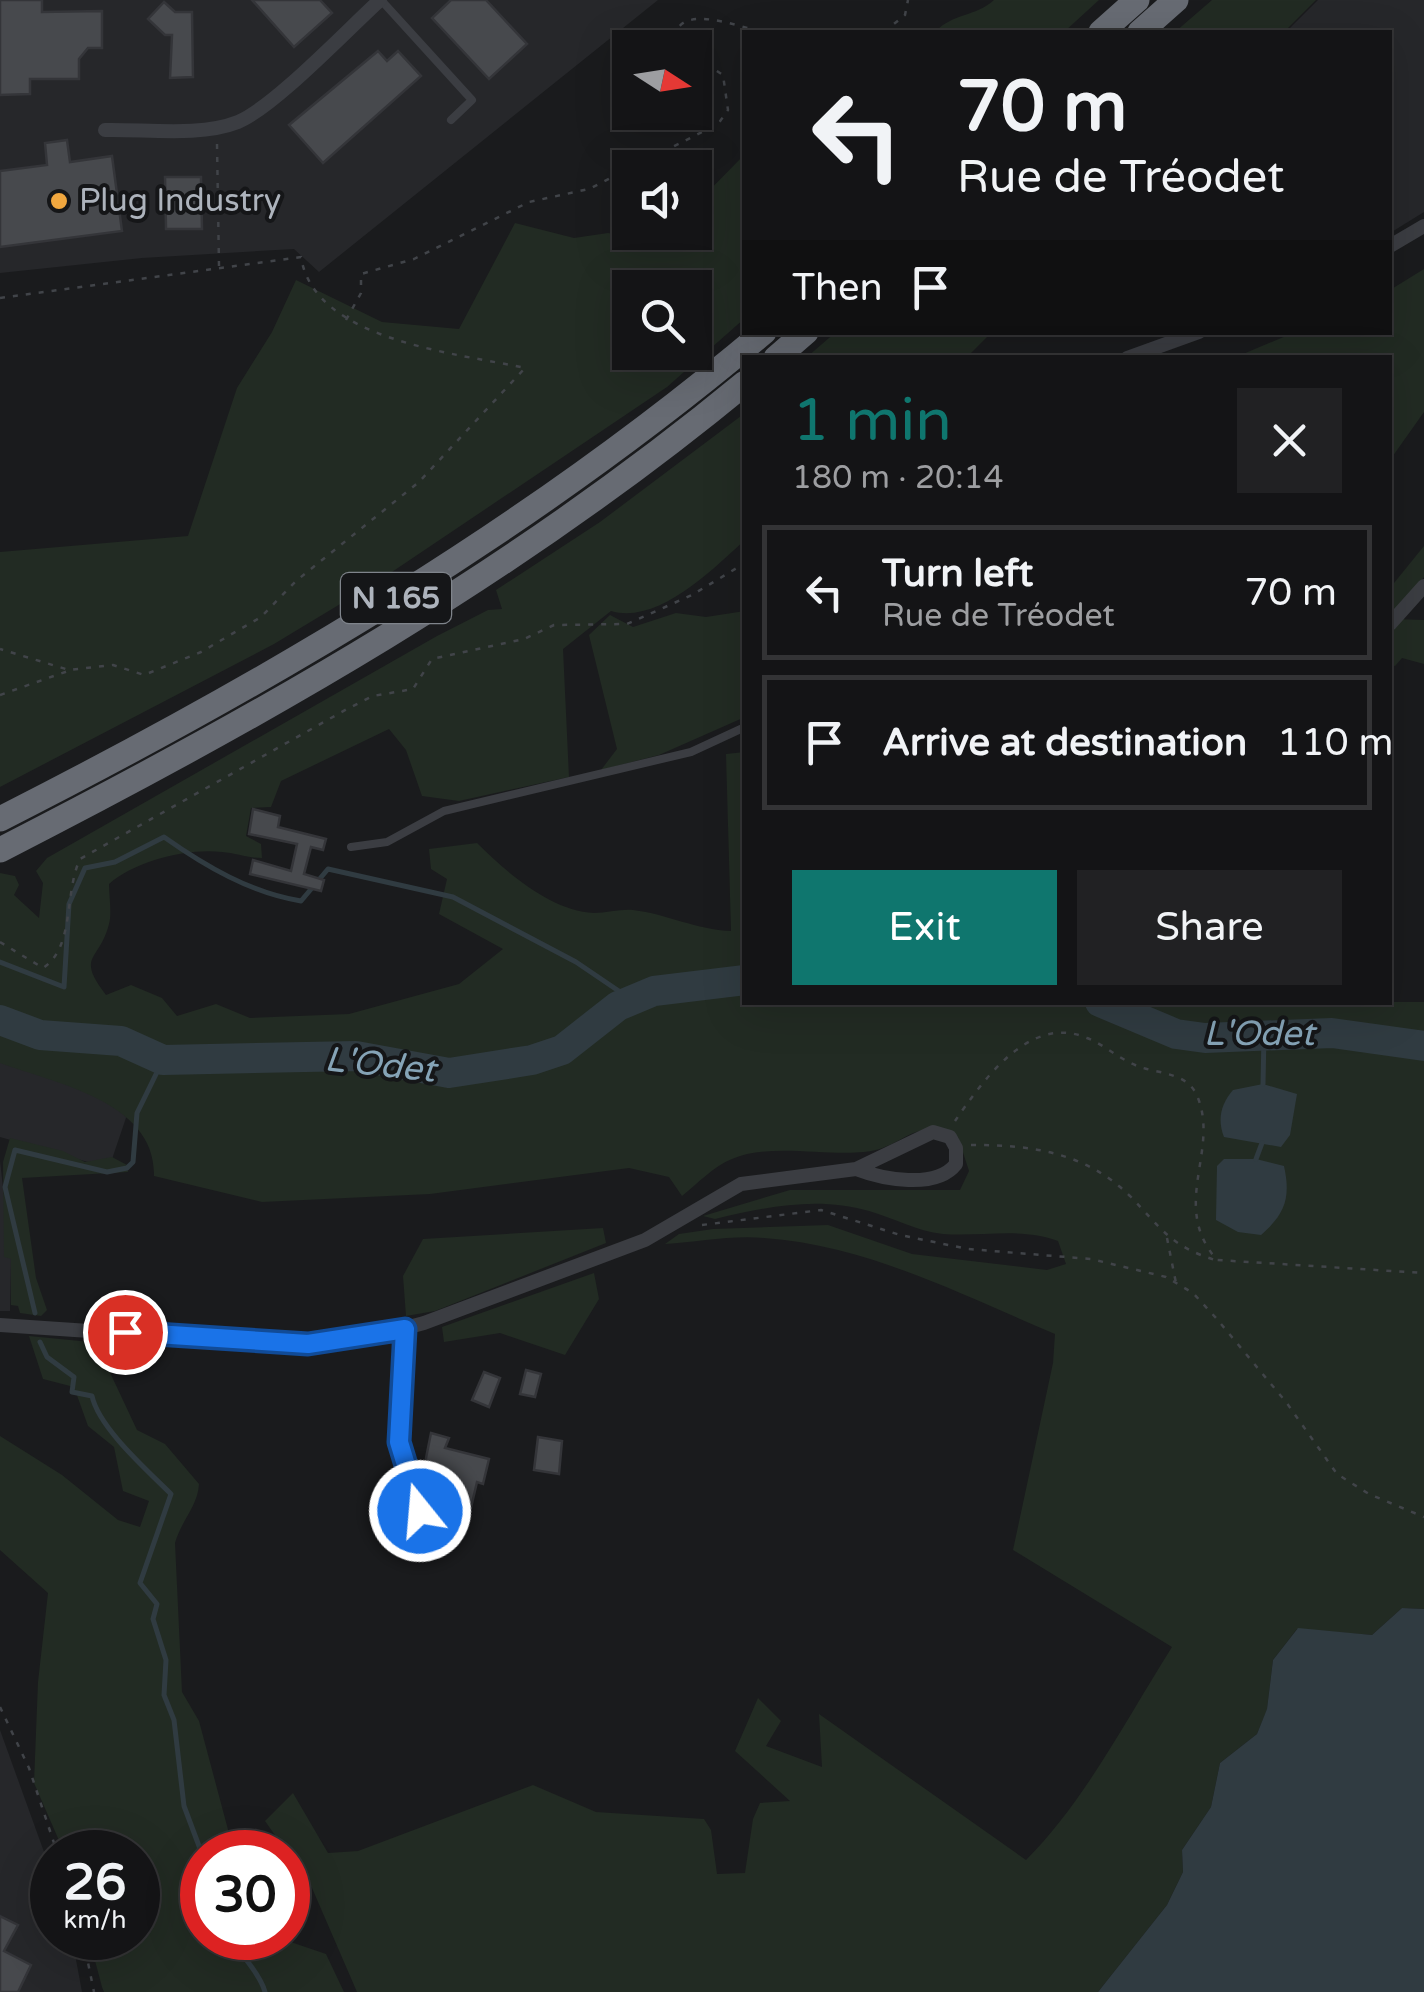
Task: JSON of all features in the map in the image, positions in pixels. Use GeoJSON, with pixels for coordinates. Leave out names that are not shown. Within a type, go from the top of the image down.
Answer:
{"type":"FeatureCollection","features":[{"type":"Feature","properties":{"kind":"highway"},"geometry":{"type":"LineString","coordinates":[[1103,30],[1137,0]]}},
{"type":"Feature","properties":{"kind":"highway"},"geometry":{"type":"LineString","coordinates":[[1142,30],[1176,0]]}},
{"type":"Feature","properties":{"kind":"highway","name":"N 165"},"geometry":{"type":"LineString","coordinates":[[0,819],[186,724],[365,618],[574,480],[760,335]]}},
{"type":"Feature","properties":{"kind":"highway"},"geometry":{"type":"LineString","coordinates":[[779,355],[803,335]]}},
{"type":"Feature","properties":{"kind":"highway","name":"N 165"},"geometry":{"type":"LineString","coordinates":[[0,850],[184,755],[362,654],[577,512],[742,385]]}},
{"type":"Feature","properties":{"kind":"street"},"geometry":{"type":"LineString","coordinates":[[106,130],[216,128],[252,115],[380,0]]}},
{"type":"Feature","properties":{"kind":"street"},"geometry":{"type":"LineString","coordinates":[[1392,245],[1424,226]]}},
{"type":"Feature","properties":{"kind":"street"},"geometry":{"type":"LineString","coordinates":[[1135,355],[1191,335]]}},
{"type":"Feature","properties":{"kind":"street"},"geometry":{"type":"LineString","coordinates":[[1392,622],[1424,586]]}},
{"type":"Feature","properties":{"kind":"street"},"geometry":{"type":"LineString","coordinates":[[0,1326],[283,1344],[334,1343],[405,1329],[440,1317],[669,1228],[740,1184],[856,1169],[921,1135],[950,1140],[956,1164],[940,1177],[874,1176],[856,1169]]}},
{"type":"Feature","properties":{"kind":"street"},"geometry":{"type":"LineString","coordinates":[[405,1329],[399,1442],[420,1511]]}},
{"type":"Feature","properties":{"kind":"lane"},"geometry":{"type":"LineString","coordinates":[[380,0],[472,100],[451,120]]}},
{"type":"Feature","properties":{"kind":"lane"},"geometry":{"type":"LineString","coordinates":[[351,848],[387,842],[444,811],[567,785],[691,752],[742,728]]}},
{"type":"Feature","properties":{"kind":"path"},"geometry":{"type":"LineString","coordinates":[[886,30],[905,15],[908,0]]}},
{"type":"Feature","properties":{"kind":"path"},"geometry":{"type":"LineString","coordinates":[[675,30],[680,23],[697,17],[753,30]]}},
{"type":"Feature","properties":{"kind":"path"},"geometry":{"type":"LineString","coordinates":[[712,68],[723,75],[728,110],[712,127]]}},
{"type":"Feature","properties":{"kind":"path"},"geometry":{"type":"LineString","coordinates":[[216,128],[219,267]]}},
{"type":"Feature","properties":{"kind":"path"},"geometry":{"type":"LineString","coordinates":[[345,321],[361,292],[360,274],[414,258],[529,202],[589,189],[706,130]]}},
{"type":"Feature","properties":{"kind":"path"},"geometry":{"type":"LineString","coordinates":[[0,298],[301,257],[304,278],[345,321],[395,339],[525,368],[420,482],[296,581],[262,617],[201,652],[144,675],[113,665],[69,670],[0,695]]}},
{"type":"Feature","properties":{"kind":"path"},"geometry":{"type":"LineString","coordinates":[[0,942],[43,968],[56,960],[80,859],[346,708],[374,696],[414,689],[432,659],[524,639],[554,624],[627,624],[692,595],[742,565]]}},
{"type":"Feature","properties":{"kind":"path"},"geometry":{"type":"LineString","coordinates":[[0,648],[69,670]]}},
{"type":"Feature","properties":{"kind":"path"},"geometry":{"type":"LineString","coordinates":[[1217,1260],[1199,1234],[1196,1214],[1202,1118],[1198,1099],[1174,1075],[1122,1060],[1088,1038],[1063,1033],[1006,1057],[950,1140],[1020,1146],[1080,1160],[1129,1196],[1181,1249],[1217,1260],[1424,1273]]}},
{"type":"Feature","properties":{"kind":"path"},"geometry":{"type":"LineString","coordinates":[[669,1228],[821,1210],[864,1220],[900,1235],[968,1248],[1091,1259],[1176,1283],[1216,1318],[1286,1402],[1337,1474],[1370,1494],[1424,1517]]}},
{"type":"Feature","properties":{"kind":"path"},"geometry":{"type":"LineString","coordinates":[[1166,1237],[1176,1283]]}},
{"type":"Feature","properties":{"kind":"path"},"geometry":{"type":"LineString","coordinates":[[0,1707],[29,1768],[50,1830]]}},
{"type":"Feature","properties":{"kind":"path"},"geometry":{"type":"LineString","coordinates":[[87,1960],[94,1992]]}},
{"type":"Feature","properties":{"kind":"shaded area"},"geometry":{"type":"Polygon","coordinates":[[[0,0],[658,0],[621,30],[612,30],[612,37],[319,272],[294,249],[142,258],[0,273],[0,0]]]}},
{"type":"Feature","properties":{"kind":"shaded area"},"geometry":{"type":"Polygon","coordinates":[[[994,0],[1099,0],[1066,30],[938,30],[949,21],[994,0]]]}},
{"type":"Feature","properties":{"kind":"shaded area"},"geometry":{"type":"Polygon","coordinates":[[[1212,0],[1316,0],[1286,30],[1177,30],[1212,0]]]}},
{"type":"Feature","properties":{"kind":"shaded area"},"geometry":{"type":"Polygon","coordinates":[[[1318,0],[1424,0],[1424,212],[1392,232],[1392,30],[1288,30],[1318,0]]]}},
{"type":"Feature","properties":{"kind":"shaded area"},"geometry":{"type":"Polygon","coordinates":[[[742,157],[742,321],[712,347],[712,270],[612,270],[612,370],[686,370],[667,387],[380,580],[274,644],[0,787],[0,552],[188,536],[237,388],[272,332],[296,280],[382,322],[459,329],[515,223],[574,238],[612,234],[612,250],[712,250],[712,188],[742,157]]]}},
{"type":"Feature","properties":{"kind":"shaded area"},"geometry":{"type":"Polygon","coordinates":[[[1424,269],[1424,412],[1392,457],[1392,355],[1241,355],[1288,335],[1392,335],[1392,289],[1424,269]]]}},
{"type":"Feature","properties":{"kind":"shaded area"},"geometry":{"type":"Polygon","coordinates":[[[833,335],[989,335],[969,355],[809,355],[833,335]]]}},
{"type":"Feature","properties":{"kind":"shaded area"},"geometry":{"type":"Polygon","coordinates":[[[742,415],[742,543],[684,592],[647,610],[611,611],[563,649],[569,777],[459,801],[422,796],[406,750],[389,729],[281,781],[271,807],[251,808],[246,836],[261,844],[262,858],[208,851],[178,854],[133,869],[109,884],[109,924],[91,965],[106,995],[131,985],[162,998],[177,1016],[216,1004],[250,1018],[349,1014],[459,984],[503,949],[439,914],[447,879],[431,869],[429,849],[477,843],[501,866],[546,898],[578,911],[633,910],[731,931],[726,754],[742,752],[742,1005],[1424,1002],[1424,1609],[1402,1608],[1372,1635],[1297,1629],[1273,1660],[1267,1710],[1257,1734],[1220,1763],[1211,1807],[1182,1850],[1183,1872],[1167,1905],[1098,1992],[357,1992],[310,1885],[310,1830],[271,1830],[265,1821],[293,1793],[328,1853],[358,1851],[533,1785],[596,1812],[704,1819],[711,1830],[717,1874],[745,1873],[753,1819],[760,1803],[790,1801],[735,1751],[758,1698],[781,1721],[766,1746],[822,1767],[819,1714],[1026,1860],[1086,1785],[1172,1647],[1013,1550],[1053,1363],[1055,1334],[949,1288],[840,1250],[752,1237],[665,1244],[679,1234],[713,1229],[828,1225],[912,1254],[1047,1270],[1066,1264],[1058,1241],[1044,1237],[1016,1233],[943,1234],[830,1204],[792,1205],[715,1219],[703,1216],[790,1190],[960,1190],[969,1171],[958,1137],[929,1130],[864,1152],[746,1154],[719,1166],[682,1196],[669,1177],[629,1168],[430,1194],[262,1202],[154,1176],[150,1150],[138,1130],[120,1113],[73,1088],[0,1063],[0,873],[15,876],[19,885],[14,895],[39,918],[43,883],[36,871],[47,858],[437,636],[488,610],[502,609],[496,590],[600,522],[742,415]]]}},
{"type":"Feature","properties":{"kind":"shaded area"},"geometry":{"type":"Polygon","coordinates":[[[1424,546],[1424,577],[1393,619],[1424,620],[1424,664],[1402,658],[1392,665],[1392,586],[1424,546]]]}},
{"type":"Feature","properties":{"kind":"shaded area"},"geometry":{"type":"Polygon","coordinates":[[[742,611],[742,718],[659,755],[601,770],[617,749],[589,635],[610,615],[633,627],[676,613],[706,617],[742,611]]]}},
{"type":"Feature","properties":{"kind":"shaded area"},"geometry":{"type":"Polygon","coordinates":[[[0,1058],[131,1103],[109,1168],[0,1137],[0,1058]]]}},
{"type":"Feature","properties":{"kind":"shaded area"},"geometry":{"type":"Polygon","coordinates":[[[1263,1084],[1297,1094],[1290,1135],[1281,1147],[1224,1137],[1221,1118],[1229,1095],[1233,1090],[1263,1084]]]}},
{"type":"Feature","properties":{"kind":"shaded area"},"geometry":{"type":"Polygon","coordinates":[[[10,1138],[63,1151],[85,1162],[112,1157],[127,1165],[128,1172],[22,1178],[36,1278],[47,1310],[41,1316],[20,1313],[18,1306],[11,1305],[11,1259],[4,1257],[3,1162],[10,1138]]]}},
{"type":"Feature","properties":{"kind":"shaded area"},"geometry":{"type":"Polygon","coordinates":[[[1224,1159],[1256,1159],[1284,1166],[1284,1205],[1261,1235],[1238,1232],[1216,1220],[1217,1166],[1224,1159]]]}},
{"type":"Feature","properties":{"kind":"shaded area"},"geometry":{"type":"Polygon","coordinates":[[[0,1161],[11,1258],[10,1311],[0,1311],[0,1161]]]}},
{"type":"Feature","properties":{"kind":"shaded area"},"geometry":{"type":"Polygon","coordinates":[[[603,1228],[606,1243],[435,1311],[406,1316],[403,1276],[423,1239],[603,1228]]]}},
{"type":"Feature","properties":{"kind":"shaded area"},"geometry":{"type":"Polygon","coordinates":[[[594,1273],[599,1299],[565,1355],[500,1333],[444,1342],[442,1327],[594,1273]]]}},
{"type":"Feature","properties":{"kind":"shaded area"},"geometry":{"type":"Polygon","coordinates":[[[29,1336],[121,1345],[122,1351],[106,1364],[137,1430],[165,1444],[199,1484],[175,1543],[182,1692],[199,1721],[228,1830],[180,1830],[180,1960],[310,1960],[310,1949],[326,1954],[344,1992],[104,1992],[95,1960],[160,1960],[160,1830],[54,1830],[34,1783],[38,1682],[48,1593],[0,1550],[0,1436],[62,1475],[118,1520],[140,1527],[149,1501],[123,1491],[114,1447],[88,1426],[74,1387],[43,1379],[29,1336]]]}},
{"type":"Feature","properties":{"kind":"shaded area"},"geometry":{"type":"Polygon","coordinates":[[[1402,1608],[1424,1609],[1424,1992],[1098,1992],[1167,1905],[1183,1872],[1182,1850],[1211,1807],[1220,1763],[1257,1734],[1267,1709],[1273,1660],[1298,1628],[1372,1635],[1402,1608]]]}},
{"type":"Feature","properties":{"kind":"shaded area"},"geometry":{"type":"Polygon","coordinates":[[[0,1730],[36,1830],[30,1830],[30,1960],[76,1960],[82,1992],[0,1992],[0,1730]]]}},
{"type":"Feature","properties":{"kind":"building"},"geometry":{"type":"Polygon","coordinates":[[[0,0],[42,0],[42,12],[102,11],[102,48],[88,48],[79,59],[79,79],[30,79],[30,94],[0,95],[0,0]]]}},
{"type":"Feature","properties":{"kind":"building"},"geometry":{"type":"Polygon","coordinates":[[[252,0],[320,0],[332,13],[294,47],[252,0]]]}},
{"type":"Feature","properties":{"kind":"building"},"geometry":{"type":"Polygon","coordinates":[[[451,0],[486,0],[527,44],[489,79],[432,18],[451,0]]]}},
{"type":"Feature","properties":{"kind":"building"},"geometry":{"type":"Polygon","coordinates":[[[164,2],[175,12],[192,12],[193,77],[170,78],[172,35],[165,35],[148,19],[164,2]]]}},
{"type":"Feature","properties":{"kind":"building"},"geometry":{"type":"Polygon","coordinates":[[[378,51],[387,61],[398,51],[421,76],[323,163],[289,125],[378,51]]]}},
{"type":"Feature","properties":{"kind":"building","name":"Plug Industry"},"geometry":{"type":"Polygon","coordinates":[[[67,140],[70,162],[112,156],[122,231],[0,247],[0,171],[47,165],[45,143],[67,140]]]}},
{"type":"Feature","properties":{"kind":"building"},"geometry":{"type":"Polygon","coordinates":[[[165,177],[201,177],[202,229],[166,229],[165,177]]]}},
{"type":"Feature","properties":{"kind":"building"},"geometry":{"type":"Polygon","coordinates":[[[253,809],[280,816],[278,827],[326,839],[323,850],[311,847],[304,874],[324,880],[321,891],[250,874],[253,860],[291,871],[297,844],[249,834],[253,809]]]}},
{"type":"Feature","properties":{"kind":"building"},"geometry":{"type":"Polygon","coordinates":[[[526,1370],[541,1374],[535,1397],[520,1394],[526,1370]]]}},
{"type":"Feature","properties":{"kind":"building"},"geometry":{"type":"Polygon","coordinates":[[[484,1372],[500,1378],[489,1407],[472,1400],[484,1372]]]}},
{"type":"Feature","properties":{"kind":"building"},"geometry":{"type":"Polygon","coordinates":[[[431,1433],[449,1438],[445,1448],[489,1459],[483,1484],[477,1482],[469,1516],[454,1513],[457,1502],[428,1503],[426,1458],[431,1433]]]}},
{"type":"Feature","properties":{"kind":"building"},"geometry":{"type":"Polygon","coordinates":[[[538,1437],[562,1441],[559,1474],[534,1470],[538,1437]]]}},
{"type":"Feature","properties":{"kind":"building"},"geometry":{"type":"Polygon","coordinates":[[[0,1916],[18,1925],[4,1951],[31,1965],[18,1992],[0,1992],[0,1916]]]}},
{"type":"Feature","properties":{"kind":"waterway"},"geometry":{"type":"LineString","coordinates":[[0,962],[64,987],[69,904],[85,868],[115,862],[164,837],[229,877],[264,892],[301,901],[328,869],[453,897],[576,962],[632,1000]]}},
{"type":"Feature","properties":{"kind":"waterway","name":"L'Odet"},"geometry":{"type":"LineString","coordinates":[[0,1020],[40,1035],[121,1041],[163,1060],[356,1056],[449,1073],[532,1060],[562,1050],[618,1006],[654,991],[742,980]]}},
{"type":"Feature","properties":{"kind":"waterway","name":"L'Odet"},"geometry":{"type":"LineString","coordinates":[[1107,1005],[1176,1034],[1205,1038],[1332,1033],[1424,1046]]}},
{"type":"Feature","properties":{"kind":"waterway"},"geometry":{"type":"LineString","coordinates":[[1263,1084],[1264,1035]]}},
{"type":"Feature","properties":{"kind":"waterway"},"geometry":{"type":"LineString","coordinates":[[35,1313],[5,1187],[15,1150],[107,1172],[127,1168],[133,1162],[137,1113],[163,1060]]}},
{"type":"Feature","properties":{"kind":"waterway"},"geometry":{"type":"LineString","coordinates":[[1256,1159],[1262,1143]]}},
{"type":"Feature","properties":{"kind":"waterway"},"geometry":{"type":"LineString","coordinates":[[40,1342],[47,1357],[74,1377],[72,1392],[92,1396],[114,1435],[171,1494],[140,1583],[157,1604],[153,1619],[166,1660],[164,1695],[174,1720],[184,1806],[193,1830]]}},
{"type":"Feature","properties":{"kind":"waterway"},"geometry":{"type":"LineString","coordinates":[[247,1960],[265,1992]]}},
{"type":"Feature","properties":{"kind":"place","name":"Plug Industry"},"geometry":{"type":"Point","coordinates":[59,201]}},
{"type":"Feature","properties":{"kind":"route"},"geometry":{"type":"LineString","coordinates":[[125,1332],[308,1344],[368,1338],[405,1329],[405,1393],[399,1442],[420,1511]]}}]}
